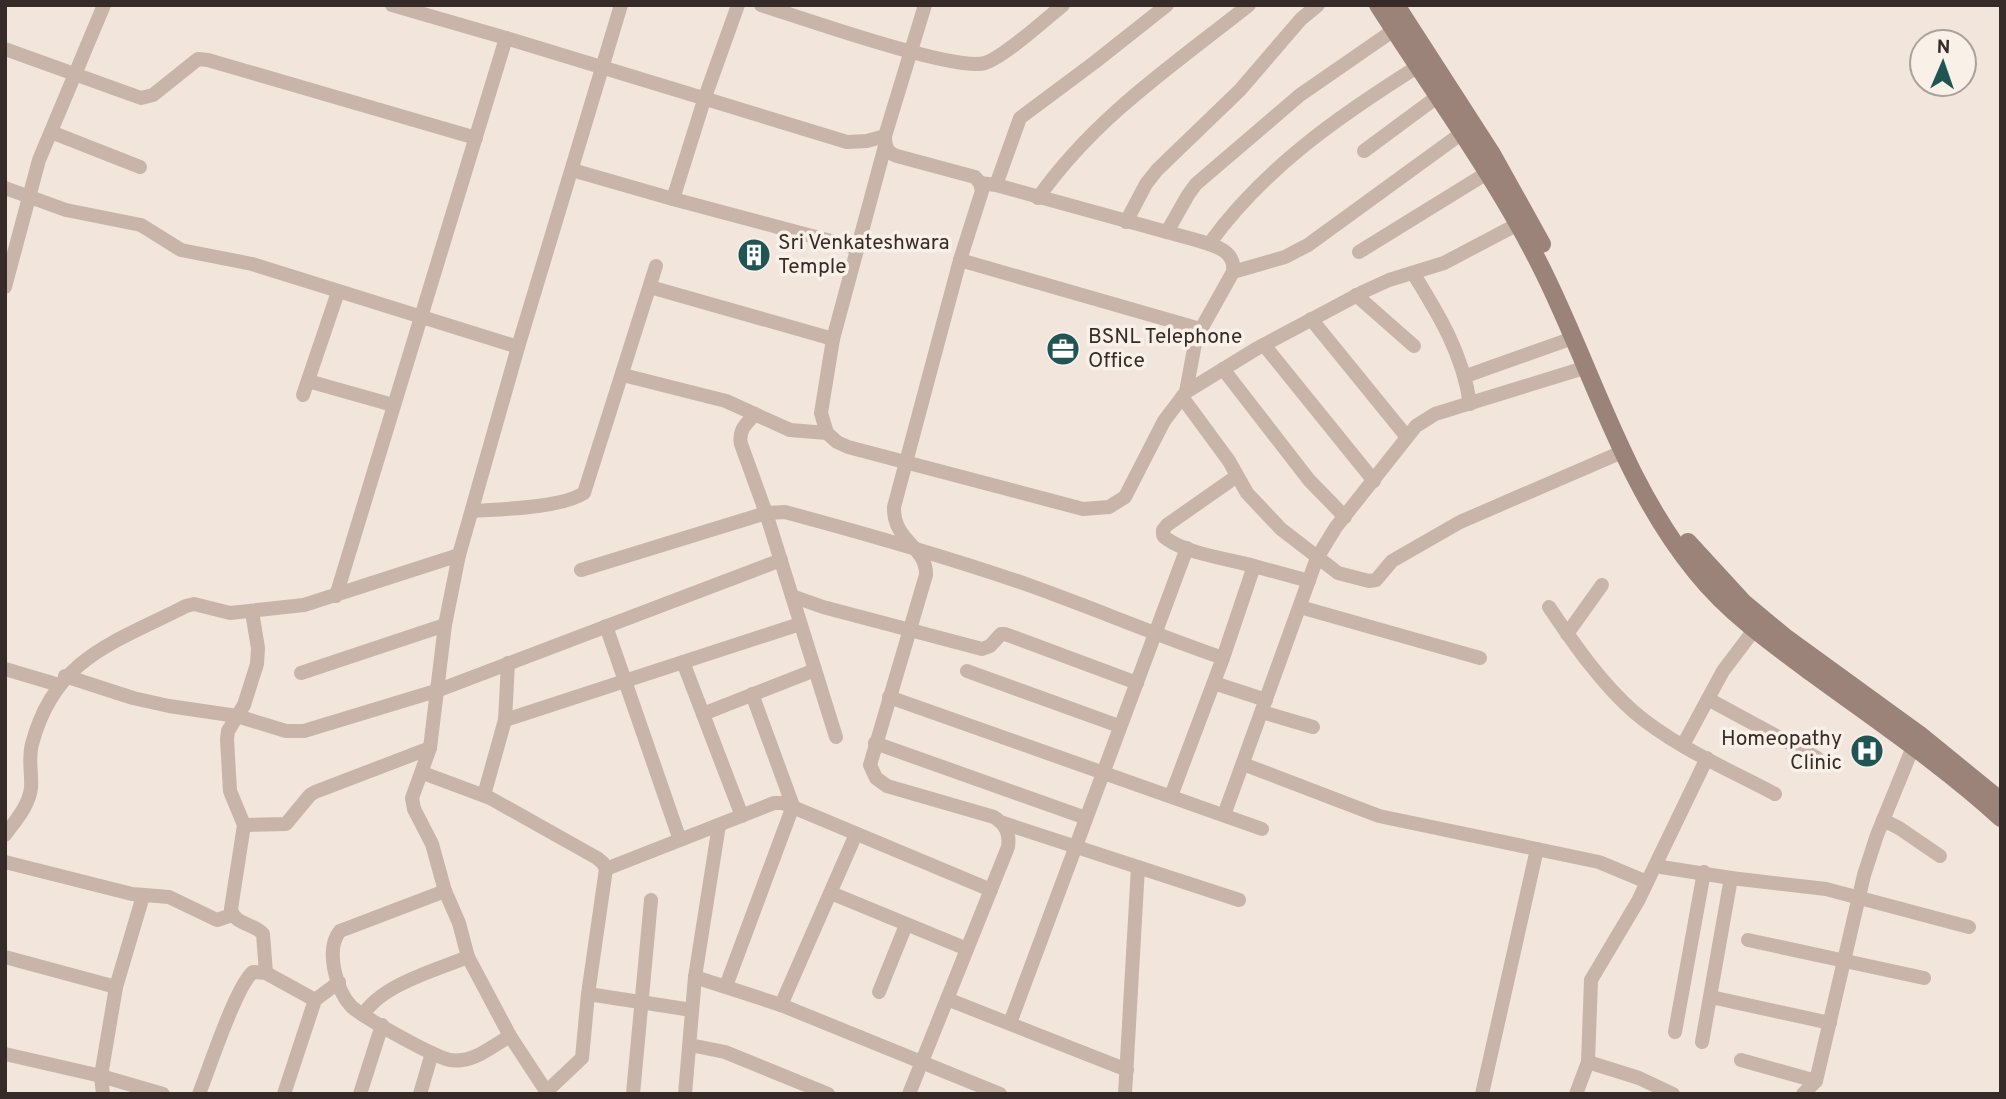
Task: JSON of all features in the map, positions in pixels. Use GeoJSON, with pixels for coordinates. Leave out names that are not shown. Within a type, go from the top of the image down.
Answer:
{"type":"FeatureCollection","features":[{"type":"Feature","properties":{"kind":"main road"},"geometry":{"type":"LineString","coordinates":[[1378,5],[1518,223],[1544,273],[1622,452],[1672,540],[1697,573],[1754,630],[1913,747],[2001,818]]}},
{"type":"Feature","properties":{"kind":"main road"},"geometry":{"type":"LineString","coordinates":[[1396,5],[1492,154],[1528,217],[1559,278],[1634,452],[1691,547],[1738,598],[1785,637],[1920,735],[2001,802]]}},
{"type":"Feature","properties":{"kind":"street"},"geometry":{"type":"LineString","coordinates":[[5,287],[39,160],[104,5]]}},
{"type":"Feature","properties":{"kind":"street"},"geometry":{"type":"LineString","coordinates":[[391,5],[705,97],[847,142],[885,141]]}},
{"type":"Feature","properties":{"kind":"street"},"geometry":{"type":"LineString","coordinates":[[423,773],[484,794],[597,858],[606,869],[588,994],[582,1058],[547,1093],[510,1035],[468,957],[432,844],[412,803],[430,748],[446,625],[459,555],[518,347],[621,5]]}},
{"type":"Feature","properties":{"kind":"street"},"geometry":{"type":"LineString","coordinates":[[673,200],[705,97],[738,5]]}},
{"type":"Feature","properties":{"kind":"street"},"geometry":{"type":"LineString","coordinates":[[761,5],[911,51],[977,64],[993,59],[1063,5]]}},
{"type":"Feature","properties":{"kind":"street"},"geometry":{"type":"LineString","coordinates":[[925,5],[885,141],[833,339],[821,413],[827,433],[848,447],[1083,509],[1109,507],[1118,503],[1130,490],[1164,421],[1184,394],[1264,345],[1356,295],[1382,283],[1450,260],[1518,223]]}},
{"type":"Feature","properties":{"kind":"street"},"geometry":{"type":"LineString","coordinates":[[1034,28],[1042,5]]}},
{"type":"Feature","properties":{"kind":"street"},"geometry":{"type":"LineString","coordinates":[[996,185],[1020,118],[1167,5]]}},
{"type":"Feature","properties":{"kind":"street"},"geometry":{"type":"LineString","coordinates":[[1038,198],[1070,155],[1109,117],[1249,5]]}},
{"type":"Feature","properties":{"kind":"street"},"geometry":{"type":"LineString","coordinates":[[1126,222],[1146,184],[1157,170],[1240,90],[1301,19],[1318,5]]}},
{"type":"Feature","properties":{"kind":"street"},"geometry":{"type":"LineString","coordinates":[[1167,232],[1196,184],[1300,95],[1394,30]]}},
{"type":"Feature","properties":{"kind":"street"},"geometry":{"type":"LineString","coordinates":[[336,596],[506,38]]}},
{"type":"Feature","properties":{"kind":"street"},"geometry":{"type":"LineString","coordinates":[[5,49],[141,98],[147,98],[198,59],[208,60],[476,138]]}},
{"type":"Feature","properties":{"kind":"street"},"geometry":{"type":"LineString","coordinates":[[1209,244],[1232,212],[1284,160],[1371,96],[1418,67]]}},
{"type":"Feature","properties":{"kind":"street"},"geometry":{"type":"LineString","coordinates":[[1364,151],[1437,97]]}},
{"type":"Feature","properties":{"kind":"street"},"geometry":{"type":"LineString","coordinates":[[51,132],[140,166]]}},
{"type":"Feature","properties":{"kind":"street"},"geometry":{"type":"LineString","coordinates":[[1233,272],[1285,257],[1308,245],[1462,133]]}},
{"type":"Feature","properties":{"kind":"street"},"geometry":{"type":"LineString","coordinates":[[885,141],[892,155],[966,173],[980,183],[996,185],[1167,232],[1225,251],[1231,257],[1233,272],[1200,329],[1184,394],[1247,493],[1273,522],[1338,573],[1368,581],[1376,580],[1392,561],[1460,522],[1622,452]]}},
{"type":"Feature","properties":{"kind":"street"},"geometry":{"type":"LineString","coordinates":[[572,170],[673,200],[857,248]]}},
{"type":"Feature","properties":{"kind":"street"},"geometry":{"type":"LineString","coordinates":[[1359,252],[1487,173]]}},
{"type":"Feature","properties":{"kind":"street"},"geometry":{"type":"LineString","coordinates":[[980,183],[981,198],[960,260],[894,507],[898,530],[924,560],[926,575],[875,743],[871,771],[881,782],[994,817],[1003,823],[1075,848],[1239,900]]}},
{"type":"Feature","properties":{"kind":"street"},"geometry":{"type":"LineString","coordinates":[[5,188],[66,210],[141,225],[181,250],[252,264],[518,347]]}},
{"type":"Feature","properties":{"kind":"street"},"geometry":{"type":"LineString","coordinates":[[960,260],[1200,329]]}},
{"type":"Feature","properties":{"kind":"street"},"geometry":{"type":"LineString","coordinates":[[473,511],[545,504],[584,493],[656,266]]}},
{"type":"Feature","properties":{"kind":"street"},"geometry":{"type":"LineString","coordinates":[[1413,273],[1446,327],[1466,376],[1470,404]]}},
{"type":"Feature","properties":{"kind":"street"},"geometry":{"type":"LineString","coordinates":[[650,287],[833,339]]}},
{"type":"Feature","properties":{"kind":"street"},"geometry":{"type":"LineString","coordinates":[[338,292],[305,388],[393,405]]}},
{"type":"Feature","properties":{"kind":"street"},"geometry":{"type":"LineString","coordinates":[[1356,295],[1414,346]]}},
{"type":"Feature","properties":{"kind":"street"},"geometry":{"type":"LineString","coordinates":[[1311,319],[1407,436]]}},
{"type":"Feature","properties":{"kind":"street"},"geometry":{"type":"LineString","coordinates":[[1466,376],[1573,338]]}},
{"type":"Feature","properties":{"kind":"street"},"geometry":{"type":"LineString","coordinates":[[1264,345],[1374,481]]}},
{"type":"Feature","properties":{"kind":"street"},"geometry":{"type":"LineString","coordinates":[[1224,815],[1317,558],[1330,535],[1407,436],[1429,417],[1584,368]]}},
{"type":"Feature","properties":{"kind":"street"},"geometry":{"type":"LineString","coordinates":[[1223,369],[1309,480],[1345,517]]}},
{"type":"Feature","properties":{"kind":"street"},"geometry":{"type":"LineString","coordinates":[[623,375],[718,398],[790,430],[827,433]]}},
{"type":"Feature","properties":{"kind":"street"},"geometry":{"type":"LineString","coordinates":[[755,414],[739,435],[836,737]]}},
{"type":"Feature","properties":{"kind":"street"},"geometry":{"type":"LineString","coordinates":[[1237,476],[1163,530],[1163,535],[1187,548],[1309,581]]}},
{"type":"Feature","properties":{"kind":"street"},"geometry":{"type":"LineString","coordinates":[[581,570],[766,513],[785,512],[913,547],[1020,582],[1155,635],[1223,658]]}},
{"type":"Feature","properties":{"kind":"street"},"geometry":{"type":"LineString","coordinates":[[1010,1023],[1187,548]]}},
{"type":"Feature","properties":{"kind":"street"},"geometry":{"type":"LineString","coordinates":[[5,835],[29,796],[31,747],[62,680],[90,654],[186,606],[194,604],[230,613],[304,605],[459,555]]}},
{"type":"Feature","properties":{"kind":"street"},"geometry":{"type":"LineString","coordinates":[[5,669],[145,701],[237,716],[286,731],[304,732],[439,690],[781,560]]}},
{"type":"Feature","properties":{"kind":"street"},"geometry":{"type":"LineString","coordinates":[[1171,796],[1254,566]]}},
{"type":"Feature","properties":{"kind":"street"},"geometry":{"type":"LineString","coordinates":[[1567,634],[1602,585]]}},
{"type":"Feature","properties":{"kind":"street"},"geometry":{"type":"LineString","coordinates":[[792,596],[823,607],[982,649],[990,646],[1001,634],[1005,634],[1137,683]]}},
{"type":"Feature","properties":{"kind":"street"},"geometry":{"type":"LineString","coordinates":[[1300,607],[1480,658]]}},
{"type":"Feature","properties":{"kind":"street"},"geometry":{"type":"LineString","coordinates":[[1549,607],[1599,674],[1633,711],[1683,745],[1775,794]]}},
{"type":"Feature","properties":{"kind":"street"},"geometry":{"type":"LineString","coordinates":[[232,915],[244,825],[228,783],[228,731],[244,705],[259,656],[252,612]]}},
{"type":"Feature","properties":{"kind":"street"},"geometry":{"type":"LineString","coordinates":[[505,720],[800,624]]}},
{"type":"Feature","properties":{"kind":"street"},"geometry":{"type":"LineString","coordinates":[[300,673],[446,625]]}},
{"type":"Feature","properties":{"kind":"street"},"geometry":{"type":"LineString","coordinates":[[606,626],[680,840]]}},
{"type":"Feature","properties":{"kind":"street"},"geometry":{"type":"LineString","coordinates":[[1683,745],[1723,671],[1754,630]]}},
{"type":"Feature","properties":{"kind":"street"},"geometry":{"type":"LineString","coordinates":[[684,662],[741,816]]}},
{"type":"Feature","properties":{"kind":"street"},"geometry":{"type":"LineString","coordinates":[[484,794],[505,720],[508,663]]}},
{"type":"Feature","properties":{"kind":"street"},"geometry":{"type":"LineString","coordinates":[[703,714],[815,670]]}},
{"type":"Feature","properties":{"kind":"street"},"geometry":{"type":"LineString","coordinates":[[967,671],[1119,726]]}},
{"type":"Feature","properties":{"kind":"street"},"geometry":{"type":"LineString","coordinates":[[1214,682],[1313,727]]}},
{"type":"Feature","properties":{"kind":"street"},"geometry":{"type":"LineString","coordinates":[[726,985],[793,806],[752,694]]}},
{"type":"Feature","properties":{"kind":"street"},"geometry":{"type":"LineString","coordinates":[[889,697],[1262,829]]}},
{"type":"Feature","properties":{"kind":"street"},"geometry":{"type":"LineString","coordinates":[[1708,699],[1817,758]]}},
{"type":"Feature","properties":{"kind":"street"},"geometry":{"type":"LineString","coordinates":[[875,743],[1086,818]]}},
{"type":"Feature","properties":{"kind":"street"},"geometry":{"type":"LineString","coordinates":[[1803,1094],[1816,1081],[1858,897],[1883,820],[1913,747]]}},
{"type":"Feature","properties":{"kind":"street"},"geometry":{"type":"LineString","coordinates":[[244,825],[286,824],[315,792],[430,748]]}},
{"type":"Feature","properties":{"kind":"street"},"geometry":{"type":"LineString","coordinates":[[1576,1094],[1588,1062],[1591,980],[1647,882],[1707,758]]}},
{"type":"Feature","properties":{"kind":"street"},"geometry":{"type":"LineString","coordinates":[[1243,764],[1379,816],[1599,862],[1647,882]]}},
{"type":"Feature","properties":{"kind":"street"},"geometry":{"type":"LineString","coordinates":[[606,869],[774,803],[783,803],[991,890]]}},
{"type":"Feature","properties":{"kind":"street"},"geometry":{"type":"LineString","coordinates":[[1883,820],[1940,856]]}},
{"type":"Feature","properties":{"kind":"street"},"geometry":{"type":"LineString","coordinates":[[909,1094],[1008,847],[1009,838],[1003,823]]}},
{"type":"Feature","properties":{"kind":"street"},"geometry":{"type":"LineString","coordinates":[[685,1094],[695,977],[719,825]]}},
{"type":"Feature","properties":{"kind":"street"},"geometry":{"type":"LineString","coordinates":[[781,1005],[856,834]]}},
{"type":"Feature","properties":{"kind":"street"},"geometry":{"type":"LineString","coordinates":[[1482,1094],[1537,849]]}},
{"type":"Feature","properties":{"kind":"street"},"geometry":{"type":"LineString","coordinates":[[5,862],[143,896],[176,899],[216,920],[232,915]]}},
{"type":"Feature","properties":{"kind":"street"},"geometry":{"type":"LineString","coordinates":[[1655,866],[1814,887],[1969,927]]}},
{"type":"Feature","properties":{"kind":"street"},"geometry":{"type":"LineString","coordinates":[[1125,1094],[1138,867]]}},
{"type":"Feature","properties":{"kind":"street"},"geometry":{"type":"LineString","coordinates":[[1675,1032],[1704,872]]}},
{"type":"Feature","properties":{"kind":"street"},"geometry":{"type":"LineString","coordinates":[[1702,1042],[1731,878]]}},
{"type":"Feature","properties":{"kind":"street"},"geometry":{"type":"LineString","coordinates":[[445,891],[340,931],[336,936],[333,952],[339,982],[350,1005],[363,1015],[432,1053],[451,1060],[474,1057],[510,1035]]}},
{"type":"Feature","properties":{"kind":"street"},"geometry":{"type":"LineString","coordinates":[[831,893],[967,949]]}},
{"type":"Feature","properties":{"kind":"street"},"geometry":{"type":"LineString","coordinates":[[103,1094],[101,1076],[116,987],[143,896]]}},
{"type":"Feature","properties":{"kind":"street"},"geometry":{"type":"LineString","coordinates":[[633,1094],[651,900]]}},
{"type":"Feature","properties":{"kind":"street"},"geometry":{"type":"LineString","coordinates":[[232,915],[264,934],[266,973]]}},
{"type":"Feature","properties":{"kind":"street"},"geometry":{"type":"LineString","coordinates":[[879,992],[906,926]]}},
{"type":"Feature","properties":{"kind":"street"},"geometry":{"type":"LineString","coordinates":[[1748,940],[1924,978]]}},
{"type":"Feature","properties":{"kind":"street"},"geometry":{"type":"LineString","coordinates":[[5,957],[116,987]]}},
{"type":"Feature","properties":{"kind":"street"},"geometry":{"type":"LineString","coordinates":[[363,1015],[384,993],[468,957]]}},
{"type":"Feature","properties":{"kind":"street"},"geometry":{"type":"LineString","coordinates":[[199,1094],[248,976],[253,972],[266,973],[316,1000]]}},
{"type":"Feature","properties":{"kind":"street"},"geometry":{"type":"LineString","coordinates":[[695,977],[781,1005],[922,1062],[982,1091],[1000,1094]]}},
{"type":"Feature","properties":{"kind":"street"},"geometry":{"type":"LineString","coordinates":[[285,1094],[316,1000],[339,982]]}},
{"type":"Feature","properties":{"kind":"street"},"geometry":{"type":"LineString","coordinates":[[588,994],[692,1010]]}},
{"type":"Feature","properties":{"kind":"street"},"geometry":{"type":"LineString","coordinates":[[1711,997],[1830,1023]]}},
{"type":"Feature","properties":{"kind":"street"},"geometry":{"type":"LineString","coordinates":[[947,999],[1126,1070]]}},
{"type":"Feature","properties":{"kind":"street"},"geometry":{"type":"LineString","coordinates":[[360,1094],[382,1026]]}},
{"type":"Feature","properties":{"kind":"street"},"geometry":{"type":"LineString","coordinates":[[690,1045],[724,1052],[828,1094]]}},
{"type":"Feature","properties":{"kind":"street"},"geometry":{"type":"LineString","coordinates":[[420,1094],[432,1053]]}},
{"type":"Feature","properties":{"kind":"street"},"geometry":{"type":"LineString","coordinates":[[5,1054],[101,1076],[163,1094]]}},
{"type":"Feature","properties":{"kind":"street"},"geometry":{"type":"LineString","coordinates":[[1741,1060],[1816,1081]]}},
{"type":"Feature","properties":{"kind":"street"},"geometry":{"type":"LineString","coordinates":[[1588,1062],[1639,1078],[1673,1094]]}},
{"type":"Feature","properties":{"kind":"place","name":"Sri Venkateshwara Temple"},"geometry":{"type":"Point","coordinates":[754,255]}},
{"type":"Feature","properties":{"kind":"place","name":"BSNL Telephone Office"},"geometry":{"type":"Point","coordinates":[1063,349]}},
{"type":"Feature","properties":{"kind":"place","name":"Homeopathy Clinic"},"geometry":{"type":"Point","coordinates":[1867,751]}}]}
